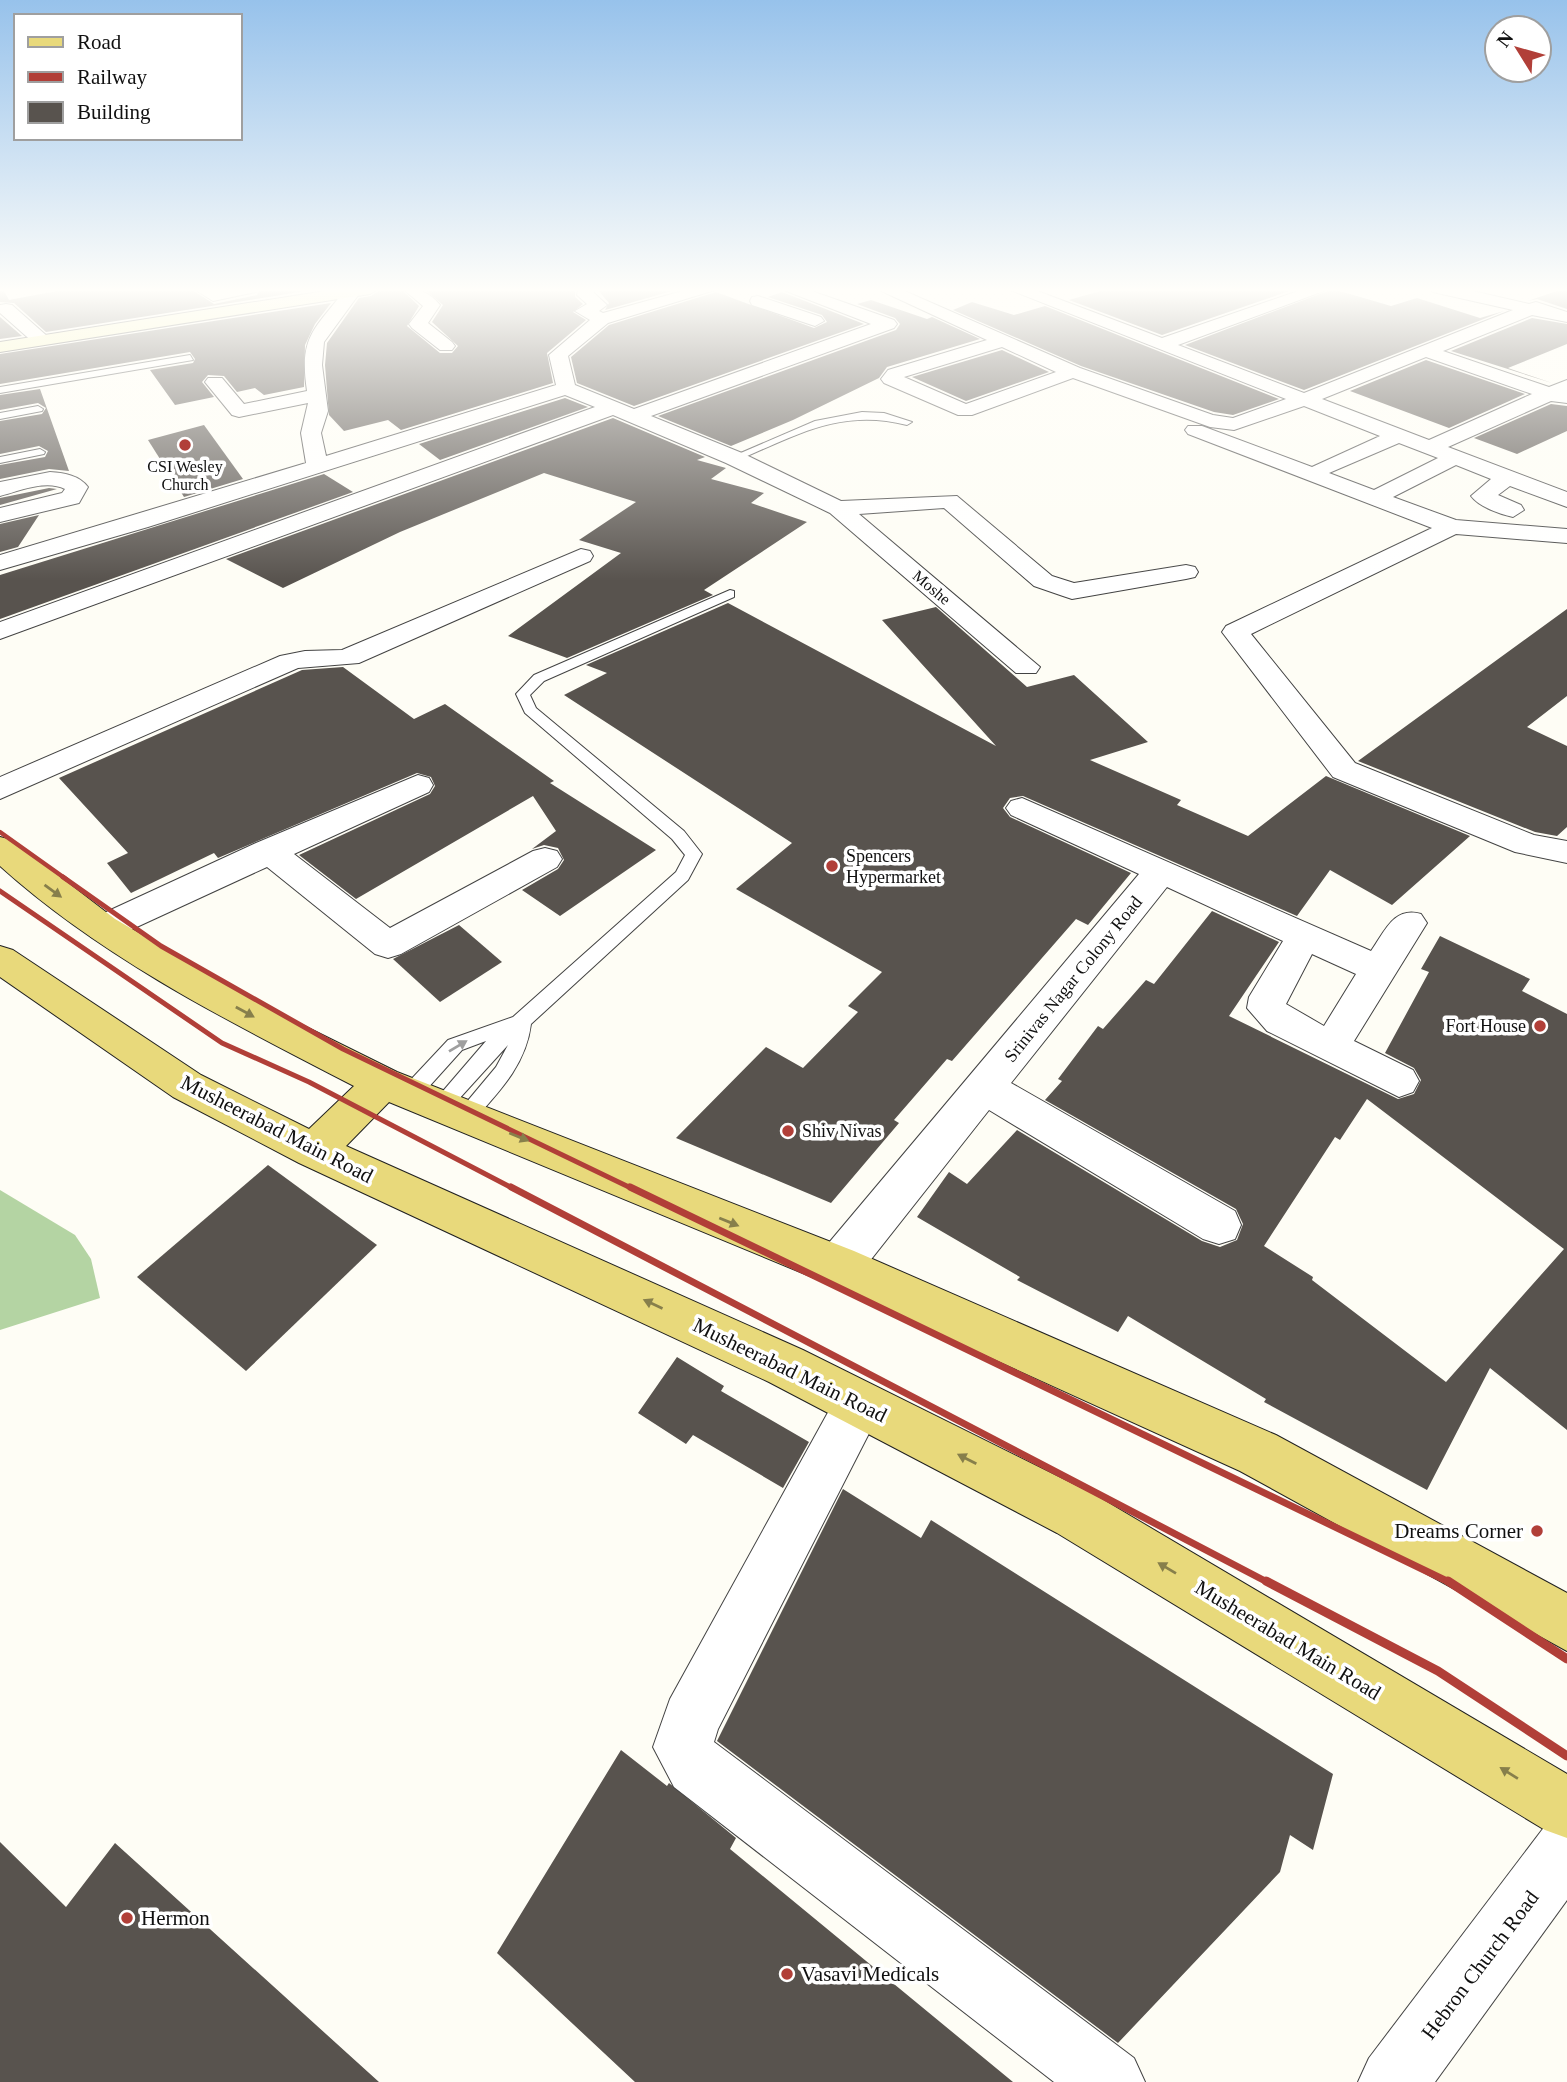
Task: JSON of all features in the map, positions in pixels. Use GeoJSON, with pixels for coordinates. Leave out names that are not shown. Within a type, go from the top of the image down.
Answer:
{"type":"FeatureCollection","features":[{"type":"Feature","properties":{"kind":"main road"},"geometry":{"type":"LineString","coordinates":[[0,848],[26,871],[103,928],[249,1015],[425,1099],[838,1266],[1258,1453],[1567,1623]]}},
{"type":"Feature","properties":{"kind":"main road","name":"Musheerabad Main Road"},"geometry":{"type":"LineString","coordinates":[[0,959],[187,1086],[314,1151],[688,1320],[1076,1514],[1567,1808]]}},
{"type":"Feature","properties":{"kind":"main road"},"geometry":{"type":"LineString","coordinates":[[314,1151],[425,1099]]}},
{"type":"Feature","properties":{"kind":"street"},"geometry":{"type":"LineString","coordinates":[[218,386],[239,411],[318,395]]}},
{"type":"Feature","properties":{"kind":"street"},"geometry":{"type":"LineString","coordinates":[[316,386],[318,421],[311,433],[318,467]]}},
{"type":"Feature","properties":{"kind":"street"},"geometry":{"type":"LineString","coordinates":[[634,416],[714,386]]}},
{"type":"Feature","properties":{"kind":"street"},"geometry":{"type":"LineString","coordinates":[[908,386],[965,411],[1033,386]]}},
{"type":"Feature","properties":{"kind":"street"},"geometry":{"type":"LineString","coordinates":[[1104,386],[1222,424],[1234,424],[1338,386]]}},
{"type":"Feature","properties":{"kind":"street"},"geometry":{"type":"LineString","coordinates":[[1268,386],[1567,500]]}},
{"type":"Feature","properties":{"kind":"street"},"geometry":{"type":"LineString","coordinates":[[1539,386],[1561,393]]}},
{"type":"Feature","properties":{"kind":"street"},"geometry":{"type":"LineString","coordinates":[[0,562],[318,467],[566,387],[734,458],[838,508],[949,501],[1043,580],[1072,591],[1186,572]]}},
{"type":"Feature","properties":{"kind":"street"},"geometry":{"type":"LineString","coordinates":[[1429,448],[1561,393]]}},
{"type":"Feature","properties":{"kind":"street"},"geometry":{"type":"LineString","coordinates":[[1130,406],[1452,527],[1567,536]]}},
{"type":"Feature","properties":{"kind":"street"},"geometry":{"type":"LineString","coordinates":[[0,631],[612,408]]}},
{"type":"Feature","properties":{"kind":"street"},"geometry":{"type":"LineString","coordinates":[[1322,468],[1397,436]]}},
{"type":"Feature","properties":{"kind":"street"},"geometry":{"type":"LineString","coordinates":[[1382,494],[1454,458]]}},
{"type":"Feature","properties":{"kind":"street"},"geometry":{"type":"LineString","coordinates":[[1507,477],[1482,496],[1513,510]]}},
{"type":"Feature","properties":{"kind":"street"},"geometry":{"type":"LineString","coordinates":[[0,489],[52,478],[72,482],[78,487],[71,498],[0,514]]}},
{"type":"Feature","properties":{"kind":"street","name":"Moshe"},"geometry":{"type":"LineString","coordinates":[[838,508],[1026,667]]}},
{"type":"Feature","properties":{"kind":"street"},"geometry":{"type":"LineString","coordinates":[[1452,527],[1235,632],[1344,770],[1527,844],[1567,852]]}},
{"type":"Feature","properties":{"kind":"street"},"geometry":{"type":"LineString","coordinates":[[0,789],[290,662],[309,656],[328,662],[349,657],[581,556]]}},
{"type":"Feature","properties":{"kind":"street"},"geometry":{"type":"LineString","coordinates":[[103,928],[418,785]]}},
{"type":"Feature","properties":{"kind":"street"},"geometry":{"type":"LineString","coordinates":[[1023,808],[1378,969]]}},
{"type":"Feature","properties":{"kind":"street"},"geometry":{"type":"LineString","coordinates":[[268,851],[388,945],[545,859]]}},
{"type":"Feature","properties":{"kind":"street","name":"Srinivas Nagar Colony Road"},"geometry":{"type":"LineString","coordinates":[[838,1266],[1161,870]]}},
{"type":"Feature","properties":{"kind":"street"},"geometry":{"type":"LineString","coordinates":[[1331,1047],[1409,923]]}},
{"type":"Feature","properties":{"kind":"street"},"geometry":{"type":"LineString","coordinates":[[1305,935],[1268,997],[1266,1008],[1280,1021],[1399,1081]]}},
{"type":"Feature","properties":{"kind":"street"},"geometry":{"type":"LineString","coordinates":[[985,1088],[1219,1225]]}},
{"type":"Feature","properties":{"kind":"street"},"geometry":{"type":"LineString","coordinates":[[859,1404],[691,1720],[684,1747],[695,1766],[1110,2082]]}},
{"type":"Feature","properties":{"kind":"street","name":"Hebron Church Road"},"geometry":{"type":"LineString","coordinates":[[1393,2082],[1567,1848]]}},
{"type":"Feature","properties":{"kind":"lane"},"geometry":{"type":"LineString","coordinates":[[0,390],[23,386]]}},
{"type":"Feature","properties":{"kind":"lane"},"geometry":{"type":"LineString","coordinates":[[0,416],[38,409]]}},
{"type":"Feature","properties":{"kind":"lane"},"geometry":{"type":"LineString","coordinates":[[734,458],[846,414],[885,414],[907,422]]}},
{"type":"Feature","properties":{"kind":"lane"},"geometry":{"type":"LineString","coordinates":[[0,460],[40,452]]}},
{"type":"Feature","properties":{"kind":"lane"},"geometry":{"type":"LineString","coordinates":[[425,1099],[486,1053],[682,876],[694,854],[678,835],[530,710],[523,694],[538,678],[730,594]]}},
{"type":"Feature","properties":{"kind":"lane"},"geometry":{"type":"LineString","coordinates":[[425,1099],[455,1045],[522,1020]]}},
{"type":"Feature","properties":{"kind":"green space"},"geometry":{"type":"Polygon","coordinates":[[[0,1190],[75,1235],[91,1259],[100,1298],[0,1330],[0,1190]]]}},
{"type":"Feature","properties":{"kind":"building"},"geometry":{"type":"Polygon","coordinates":[[[162,386],[205,386],[214,397],[175,405],[162,386]]]}},
{"type":"Feature","properties":{"kind":"building"},"geometry":{"type":"Polygon","coordinates":[[[232,386],[304,386],[264,395],[255,388],[237,392],[232,386]]]}},
{"type":"Feature","properties":{"kind":"building"},"geometry":{"type":"Polygon","coordinates":[[[327,386],[543,386],[401,430],[388,420],[344,431],[329,415],[327,386]]]}},
{"type":"Feature","properties":{"kind":"building"},"geometry":{"type":"Polygon","coordinates":[[[585,386],[690,386],[634,406],[585,386]]]}},
{"type":"Feature","properties":{"kind":"building"},"geometry":{"type":"Polygon","coordinates":[[[741,386],[862,386],[731,446],[658,416],[741,386]]]}},
{"type":"Feature","properties":{"kind":"building"},"geometry":{"type":"Polygon","coordinates":[[[933,386],[1008,386],[966,401],[933,386]]]}},
{"type":"Feature","properties":{"kind":"building"},"geometry":{"type":"Polygon","coordinates":[[[1139,386],[1247,386],[1279,399],[1233,415],[1214,412],[1139,386]]]}},
{"type":"Feature","properties":{"kind":"building"},"geometry":{"type":"Polygon","coordinates":[[[1294,386],[1314,386],[1304,390],[1294,386]]]}},
{"type":"Feature","properties":{"kind":"building"},"geometry":{"type":"Polygon","coordinates":[[[1362,386],[1502,386],[1525,394],[1449,428],[1350,391],[1362,386]]]}},
{"type":"Feature","properties":{"kind":"building"},"geometry":{"type":"Polygon","coordinates":[[[40,389],[69,471],[49,469],[0,479],[0,465],[45,457],[48,451],[39,446],[0,454],[0,421],[42,414],[46,408],[38,403],[0,410],[0,395],[40,389]]]}},
{"type":"Feature","properties":{"kind":"building"},"geometry":{"type":"Polygon","coordinates":[[[565,398],[588,407],[440,460],[419,444],[565,398]]]}},
{"type":"Feature","properties":{"kind":"building"},"geometry":{"type":"Polygon","coordinates":[[[1551,404],[1567,406],[1567,431],[1517,454],[1474,438],[1551,404]]]}},
{"type":"Feature","properties":{"kind":"building"},"geometry":{"type":"Polygon","coordinates":[[[613,418],[705,457],[697,460],[726,468],[711,479],[764,493],[751,503],[807,522],[704,590],[713,595],[567,658],[508,636],[621,553],[579,540],[636,502],[544,473],[400,532],[283,588],[226,559],[613,418]]]}},
{"type":"Feature","properties":{"kind":"building"},"geometry":{"type":"Polygon","coordinates":[[[204,425],[243,479],[184,497],[148,440],[204,425]]]}},
{"type":"Feature","properties":{"kind":"building"},"geometry":{"type":"Polygon","coordinates":[[[324,474],[353,492],[0,619],[0,575],[324,474]]]}},
{"type":"Feature","properties":{"kind":"building"},"geometry":{"type":"Polygon","coordinates":[[[49,488],[57,489],[0,505],[0,498],[49,488]]]}},
{"type":"Feature","properties":{"kind":"building"},"geometry":{"type":"Polygon","coordinates":[[[39,515],[18,547],[0,552],[0,524],[39,515]]]}},
{"type":"Feature","properties":{"kind":"building"},"geometry":{"type":"Polygon","coordinates":[[[728,603],[996,746],[882,620],[936,607],[1027,687],[1074,675],[1148,742],[1090,760],[1181,800],[1177,805],[1248,836],[1326,776],[1470,836],[1392,905],[1330,870],[1297,916],[1023,796],[1010,798],[1003,808],[1010,817],[1131,873],[1088,925],[1076,919],[952,1061],[947,1059],[894,1120],[899,1123],[831,1203],[676,1138],[766,1047],[803,1068],[858,1012],[848,1006],[882,972],[736,889],[792,843],[564,695],[607,673],[586,665],[728,603]]]}},
{"type":"Feature","properties":{"kind":"building"},"geometry":{"type":"Polygon","coordinates":[[[1567,609],[1567,696],[1527,727],[1567,746],[1567,827],[1557,836],[1535,832],[1358,761],[1567,609]]]}},
{"type":"Feature","properties":{"kind":"building"},"geometry":{"type":"Polygon","coordinates":[[[343,667],[414,719],[445,704],[554,781],[550,783],[656,850],[560,916],[522,890],[558,869],[564,860],[558,848],[544,845],[532,849],[556,831],[533,796],[356,899],[299,855],[430,794],[435,786],[431,777],[417,773],[218,858],[214,853],[131,893],[107,863],[128,853],[59,778],[302,670],[343,667]]]}},
{"type":"Feature","properties":{"kind":"building"},"geometry":{"type":"Polygon","coordinates":[[[1212,911],[1279,942],[1229,1016],[1398,1099],[1414,1094],[1421,1080],[1414,1068],[1385,1053],[1429,972],[1421,969],[1440,936],[1530,979],[1522,991],[1567,1014],[1567,1430],[1490,1368],[1427,1490],[1264,1402],[1266,1399],[1128,1316],[1118,1332],[1017,1280],[1020,1277],[917,1217],[949,1172],[967,1184],[1017,1130],[1202,1241],[1220,1247],[1237,1240],[1243,1224],[1236,1209],[1045,1100],[1062,1081],[1058,1079],[1098,1026],[1103,1029],[1146,980],[1154,984],[1212,911]],[[1367,1099],[1340,1140],[1335,1137],[1264,1246],[1313,1277],[1312,1280],[1446,1382],[1564,1249],[1367,1099]]]}},
{"type":"Feature","properties":{"kind":"building"},"geometry":{"type":"Polygon","coordinates":[[[459,925],[502,962],[440,1002],[393,959],[459,925]]]}},
{"type":"Feature","properties":{"kind":"building"},"geometry":{"type":"Polygon","coordinates":[[[268,1165],[377,1245],[246,1371],[137,1277],[268,1165]]]}},
{"type":"Feature","properties":{"kind":"building"},"geometry":{"type":"Polygon","coordinates":[[[677,1357],[724,1386],[721,1391],[809,1442],[783,1488],[693,1435],[686,1444],[638,1413],[677,1357]]]}},
{"type":"Feature","properties":{"kind":"building"},"geometry":{"type":"Polygon","coordinates":[[[843,1489],[921,1538],[931,1520],[1333,1774],[1313,1850],[1290,1835],[1280,1872],[1118,2043],[717,1741],[843,1489]]]}},
{"type":"Feature","properties":{"kind":"building"},"geometry":{"type":"Polygon","coordinates":[[[621,1750],[667,1786],[669,1783],[736,1838],[730,1849],[1013,2082],[635,2082],[497,1953],[621,1750]]]}},
{"type":"Feature","properties":{"kind":"building","name":"Hermon"},"geometry":{"type":"Polygon","coordinates":[[[0,1842],[66,1907],[115,1843],[379,2082],[0,2082],[0,1842]]]}},
{"type":"Feature","properties":{"kind":"railway"},"geometry":{"type":"LineString","coordinates":[[0,832],[66,879]]}},
{"type":"Feature","properties":{"kind":"railway"},"geometry":{"type":"LineString","coordinates":[[63,877],[161,946],[343,1049],[633,1189]]}},
{"type":"Feature","properties":{"kind":"railway"},"geometry":{"type":"LineString","coordinates":[[0,891],[222,1043],[309,1082],[514,1189]]}},
{"type":"Feature","properties":{"kind":"railway"},"geometry":{"type":"LineString","coordinates":[[511,1187],[1269,1583]]}},
{"type":"Feature","properties":{"kind":"railway"},"geometry":{"type":"LineString","coordinates":[[630,1187],[1451,1583]]}},
{"type":"Feature","properties":{"kind":"railway"},"geometry":{"type":"LineString","coordinates":[[1266,1581],[1438,1671],[1567,1756]]}},
{"type":"Feature","properties":{"kind":"railway"},"geometry":{"type":"LineString","coordinates":[[1448,1581],[1567,1659]]}},
{"type":"Feature","properties":{"kind":"place","name":"CSI Wesley Church"},"geometry":{"type":"Point","coordinates":[185,445]}},
{"type":"Feature","properties":{"kind":"place","name":"Spencers Hypermarket"},"geometry":{"type":"Point","coordinates":[832,866]}},
{"type":"Feature","properties":{"kind":"place","name":"Fort House"},"geometry":{"type":"Point","coordinates":[1540,1026]}},
{"type":"Feature","properties":{"kind":"place","name":"Shiv Nivas"},"geometry":{"type":"Point","coordinates":[788,1131]}},
{"type":"Feature","properties":{"kind":"place","name":"Dreams Corner"},"geometry":{"type":"Point","coordinates":[1537,1531]}},
{"type":"Feature","properties":{"kind":"place","name":"Hermon"},"geometry":{"type":"Point","coordinates":[127,1918]}},
{"type":"Feature","properties":{"kind":"place","name":"Vasavi Medicals"},"geometry":{"type":"Point","coordinates":[787,1974]}}]}
